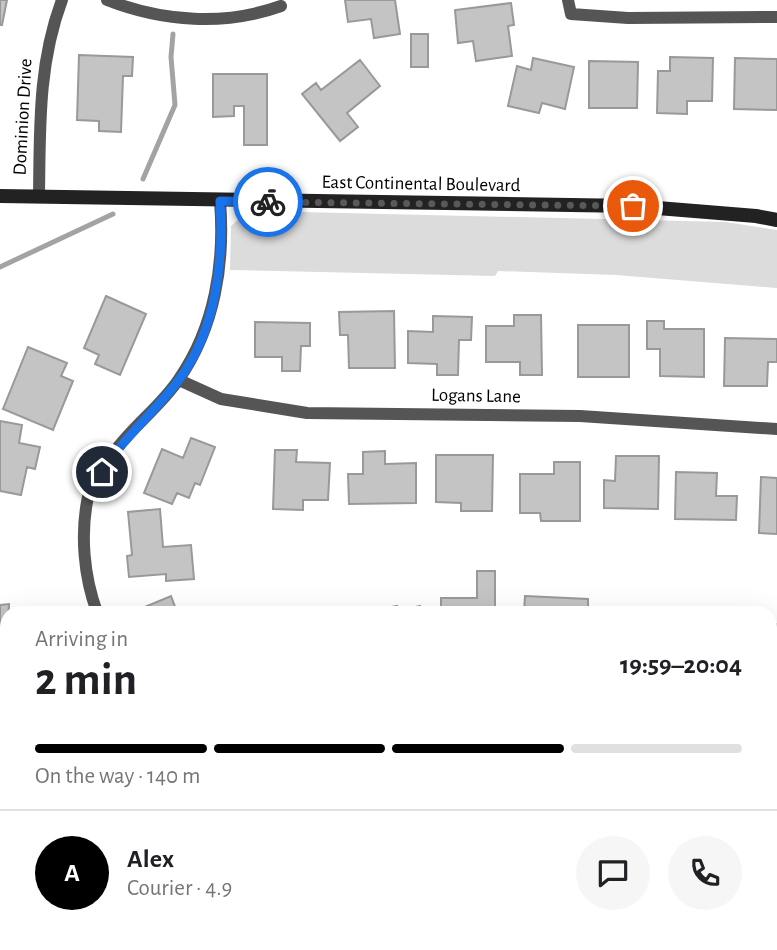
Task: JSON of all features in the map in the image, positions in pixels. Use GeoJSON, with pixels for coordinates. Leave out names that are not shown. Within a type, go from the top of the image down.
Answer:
{"type":"FeatureCollection","features":[{"type":"Feature","properties":{"kind":"main road","name":"East Continental Boulevard"},"geometry":{"type":"LineString","coordinates":[[0,196],[633,206],[777,220]]}},
{"type":"Feature","properties":{"kind":"main road","name":"East Continental Boulevard"},"geometry":{"type":"LineString","coordinates":[[757,216],[777,214]]}},
{"type":"Feature","properties":{"kind":"street","name":"Dominion Drive"},"geometry":{"type":"LineString","coordinates":[[39,196],[42,77],[49,35],[62,0]]}},
{"type":"Feature","properties":{"kind":"street"},"geometry":{"type":"LineString","coordinates":[[107,0],[156,13],[215,19],[253,16],[281,6]]}},
{"type":"Feature","properties":{"kind":"street"},"geometry":{"type":"LineString","coordinates":[[568,0],[571,14],[628,18],[777,18]]}},
{"type":"Feature","properties":{"kind":"street"},"geometry":{"type":"LineString","coordinates":[[95,606],[84,563],[88,495],[116,450],[178,380],[199,343],[220,275],[223,232],[220,201]]}},
{"type":"Feature","properties":{"kind":"street","name":"Logans Lane"},"geometry":{"type":"LineString","coordinates":[[178,380],[221,399],[307,413],[580,416],[777,429]]}},
{"type":"Feature","properties":{"kind":"shaded area"},"geometry":{"type":"Polygon","coordinates":[[[260,211],[726,222],[777,230],[777,288],[616,275],[498,271],[495,276],[230,270],[231,226],[245,214],[260,211]]]}},
{"type":"Feature","properties":{"kind":"building"},"geometry":{"type":"Polygon","coordinates":[[[0,0],[7,0],[2,25],[0,25],[0,0]]]}},
{"type":"Feature","properties":{"kind":"building"},"geometry":{"type":"Polygon","coordinates":[[[345,0],[395,0],[400,34],[374,38],[371,19],[348,22],[345,0]]]}},
{"type":"Feature","properties":{"kind":"building"},"geometry":{"type":"Polygon","coordinates":[[[511,3],[514,25],[508,26],[512,56],[476,61],[473,41],[458,43],[455,10],[511,3]]]}},
{"type":"Feature","properties":{"kind":"building"},"geometry":{"type":"Polygon","coordinates":[[[411,34],[428,34],[428,67],[411,67],[411,34]]]}},
{"type":"Feature","properties":{"kind":"building"},"geometry":{"type":"Polygon","coordinates":[[[79,55],[133,57],[132,76],[123,76],[121,132],[99,131],[99,121],[77,120],[79,55]]]}},
{"type":"Feature","properties":{"kind":"building"},"geometry":{"type":"Polygon","coordinates":[[[670,57],[713,58],[712,101],[687,101],[687,114],[657,113],[658,71],[670,71],[670,57]]]}},
{"type":"Feature","properties":{"kind":"building"},"geometry":{"type":"Polygon","coordinates":[[[533,58],[574,67],[565,109],[542,103],[539,113],[508,106],[517,66],[531,70],[533,58]]]}},
{"type":"Feature","properties":{"kind":"building"},"geometry":{"type":"Polygon","coordinates":[[[735,58],[777,59],[777,110],[734,109],[735,58]]]}},
{"type":"Feature","properties":{"kind":"building"},"geometry":{"type":"Polygon","coordinates":[[[360,60],[380,86],[347,113],[358,127],[340,141],[302,94],[316,83],[321,90],[360,60]]]}},
{"type":"Feature","properties":{"kind":"building"},"geometry":{"type":"Polygon","coordinates":[[[589,61],[638,62],[637,108],[589,108],[589,61]]]}},
{"type":"Feature","properties":{"kind":"building"},"geometry":{"type":"Polygon","coordinates":[[[213,74],[267,74],[267,145],[244,145],[244,106],[234,106],[234,116],[213,117],[213,74]]]}},
{"type":"Feature","properties":{"kind":"building"},"geometry":{"type":"Polygon","coordinates":[[[106,296],[146,314],[120,375],[95,364],[99,355],[84,348],[106,296]]]}},
{"type":"Feature","properties":{"kind":"building"},"geometry":{"type":"Polygon","coordinates":[[[394,311],[395,368],[349,368],[348,335],[340,335],[339,312],[394,311]]]}},
{"type":"Feature","properties":{"kind":"building"},"geometry":{"type":"Polygon","coordinates":[[[514,315],[541,315],[542,375],[520,375],[520,362],[486,362],[486,326],[514,326],[514,315]]]}},
{"type":"Feature","properties":{"kind":"building"},"geometry":{"type":"Polygon","coordinates":[[[433,316],[472,317],[471,340],[459,340],[458,375],[437,375],[437,364],[408,363],[408,331],[433,332],[433,316]]]}},
{"type":"Feature","properties":{"kind":"building"},"geometry":{"type":"Polygon","coordinates":[[[647,321],[664,321],[664,329],[704,329],[704,377],[660,376],[660,349],[647,349],[647,321]]]}},
{"type":"Feature","properties":{"kind":"building"},"geometry":{"type":"Polygon","coordinates":[[[255,322],[310,323],[310,346],[301,346],[300,371],[282,371],[282,357],[255,357],[255,322]]]}},
{"type":"Feature","properties":{"kind":"building"},"geometry":{"type":"Polygon","coordinates":[[[578,325],[629,325],[629,377],[578,377],[578,325]]]}},
{"type":"Feature","properties":{"kind":"building"},"geometry":{"type":"Polygon","coordinates":[[[725,338],[777,339],[777,362],[768,362],[767,386],[724,386],[725,338]]]}},
{"type":"Feature","properties":{"kind":"building"},"geometry":{"type":"Polygon","coordinates":[[[28,347],[67,363],[61,376],[73,381],[53,430],[3,409],[28,347]]]}},
{"type":"Feature","properties":{"kind":"building"},"geometry":{"type":"Polygon","coordinates":[[[0,421],[22,425],[19,443],[40,447],[35,469],[27,467],[21,495],[0,491],[0,421]]]}},
{"type":"Feature","properties":{"kind":"building"},"geometry":{"type":"Polygon","coordinates":[[[191,438],[215,447],[200,485],[195,483],[189,498],[177,493],[172,504],[144,493],[162,449],[183,458],[191,438]]]}},
{"type":"Feature","properties":{"kind":"building"},"geometry":{"type":"Polygon","coordinates":[[[275,450],[297,450],[296,462],[330,463],[328,500],[303,500],[303,510],[273,509],[275,450]]]}},
{"type":"Feature","properties":{"kind":"building"},"geometry":{"type":"Polygon","coordinates":[[[385,451],[385,464],[416,463],[416,503],[349,504],[348,474],[363,474],[363,452],[385,451]]]}},
{"type":"Feature","properties":{"kind":"building"},"geometry":{"type":"Polygon","coordinates":[[[436,455],[493,455],[492,511],[461,511],[461,503],[436,502],[436,455]]]}},
{"type":"Feature","properties":{"kind":"building"},"geometry":{"type":"Polygon","coordinates":[[[616,456],[659,456],[658,509],[604,508],[604,480],[615,481],[616,456]]]}},
{"type":"Feature","properties":{"kind":"building"},"geometry":{"type":"Polygon","coordinates":[[[554,462],[580,462],[580,521],[541,521],[540,513],[520,513],[520,474],[554,474],[554,462]]]}},
{"type":"Feature","properties":{"kind":"building"},"geometry":{"type":"Polygon","coordinates":[[[676,472],[717,473],[716,496],[737,496],[736,520],[675,519],[676,472]]]}},
{"type":"Feature","properties":{"kind":"building"},"geometry":{"type":"Polygon","coordinates":[[[761,477],[777,478],[777,534],[759,533],[761,477]]]}},
{"type":"Feature","properties":{"kind":"building"},"geometry":{"type":"Polygon","coordinates":[[[160,509],[163,547],[191,545],[194,579],[166,581],[166,574],[129,577],[127,556],[132,555],[128,512],[160,509]]]}},
{"type":"Feature","properties":{"kind":"building"},"geometry":{"type":"Polygon","coordinates":[[[477,571],[495,571],[495,606],[441,606],[441,598],[477,598],[477,571]]]}},
{"type":"Feature","properties":{"kind":"building"},"geometry":{"type":"Polygon","coordinates":[[[171,596],[175,606],[147,606],[171,596]]]}},
{"type":"Feature","properties":{"kind":"building"},"geometry":{"type":"Polygon","coordinates":[[[525,596],[588,599],[588,606],[524,606],[525,596]]]}},
{"type":"Feature","properties":{"kind":"waterway"},"geometry":{"type":"LineString","coordinates":[[143,179],[175,105],[171,57],[173,34]]}},
{"type":"Feature","properties":{"kind":"waterway"},"geometry":{"type":"LineString","coordinates":[[0,267],[113,214]]}},
{"type":"Feature","properties":{"kind":"way so far"},"geometry":{"type":"LineString","coordinates":[[268,202],[633,206]]}},
{"type":"Feature","properties":{"kind":"route"},"geometry":{"type":"LineString","coordinates":[[102,472],[116,450],[178,380],[199,343],[220,275],[223,232],[220,201],[268,202]]}}]}
